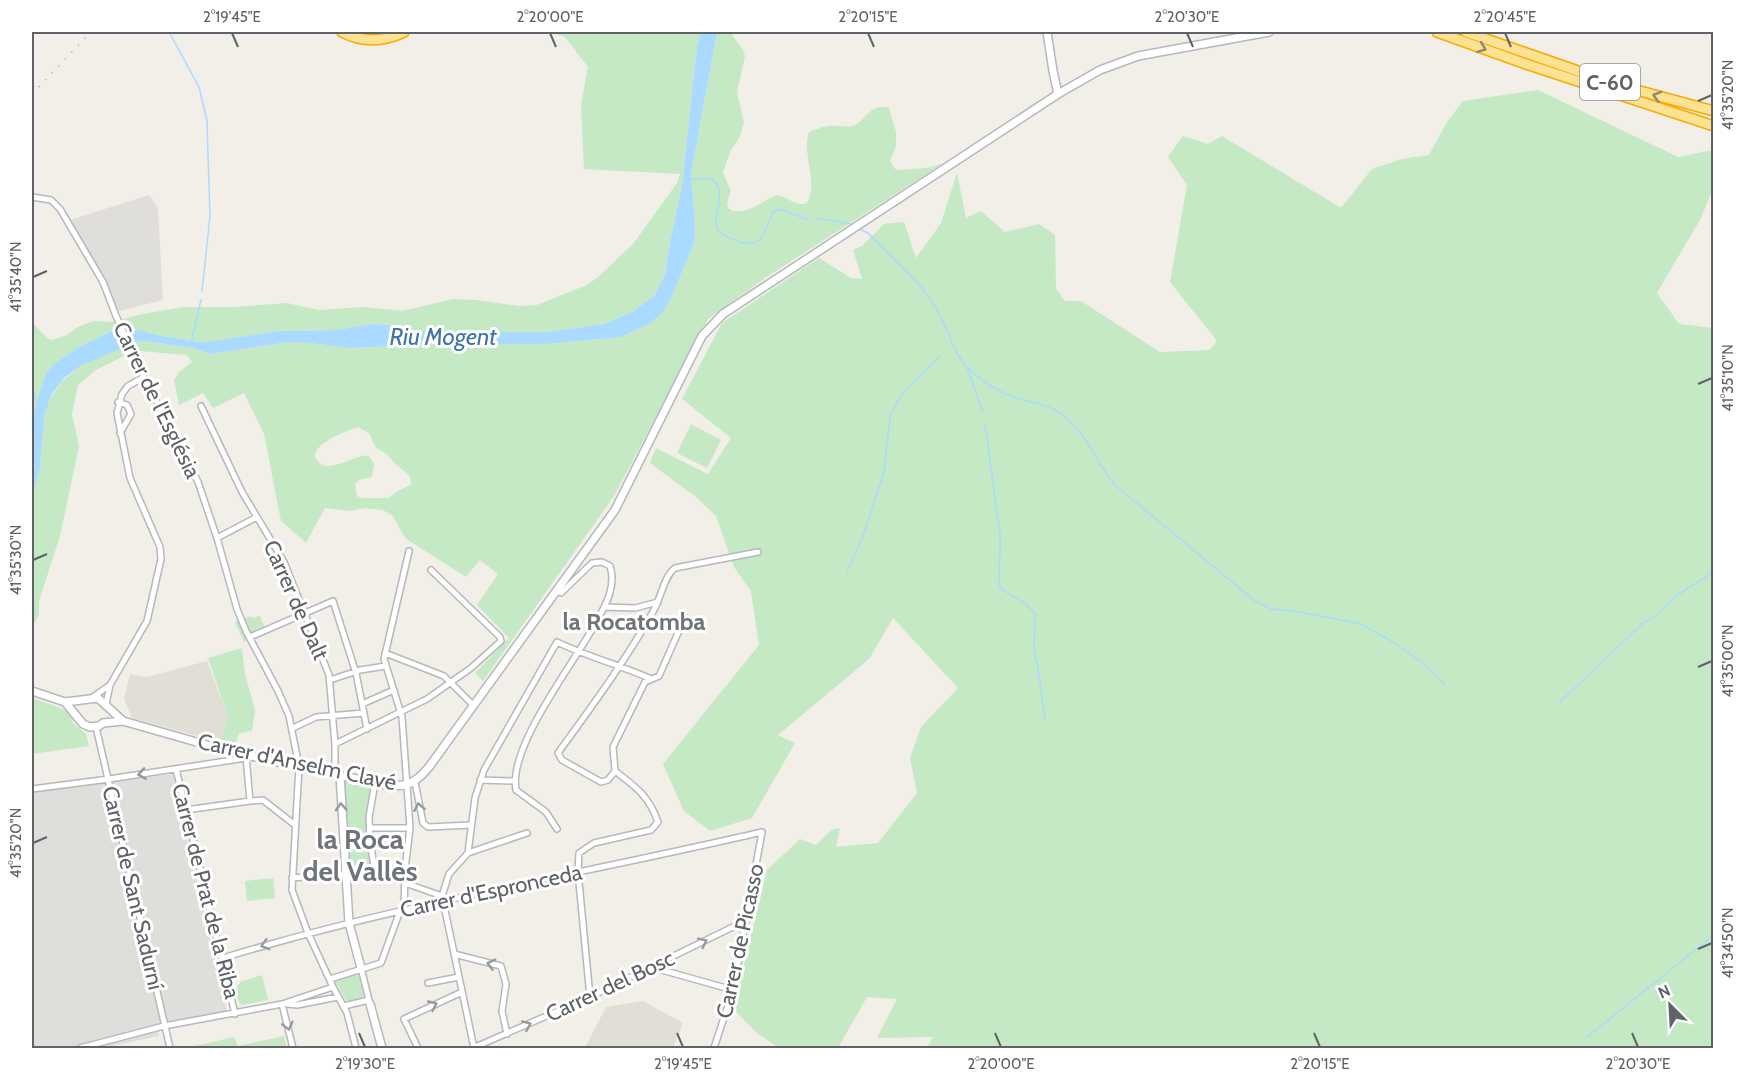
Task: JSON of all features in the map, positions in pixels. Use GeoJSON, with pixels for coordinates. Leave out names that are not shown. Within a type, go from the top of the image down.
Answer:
{"type":"FeatureCollection","features":[{"type":"Feature","properties":{"kind":"highway"},"geometry":{"type":"LineString","coordinates":[[342,32],[370,40],[388,38],[404,32]]}},
{"type":"Feature","properties":{"kind":"highway"},"geometry":{"type":"LineString","coordinates":[[357,32],[372,34],[390,32]]}},
{"type":"Feature","properties":{"kind":"highway","name":"C-60"},"geometry":{"type":"LineString","coordinates":[[1437,32],[1713,126]]}},
{"type":"Feature","properties":{"kind":"highway","name":"C-60"},"geometry":{"type":"LineString","coordinates":[[1466,32],[1618,85],[1713,111]]}},
{"type":"Feature","properties":{"kind":"street"},"geometry":{"type":"LineString","coordinates":[[1047,32],[1058,94]]}},
{"type":"Feature","properties":{"kind":"street","name":"Carrer d'Anselm Clavé"},"geometry":{"type":"LineString","coordinates":[[123,721],[246,756],[391,786],[411,784],[420,778],[474,706],[615,510],[702,336],[716,320],[746,298],[1058,94],[1100,70],[1138,56],[1269,32]]}},
{"type":"Feature","properties":{"kind":"street","name":"Carrer de l'Església"},"geometry":{"type":"LineString","coordinates":[[32,197],[51,200],[65,216],[103,282],[131,351],[198,482],[218,538],[237,609],[278,691],[293,728],[299,766],[292,890],[308,933],[347,1013],[356,1048]]}},
{"type":"Feature","properties":{"kind":"street"},"geometry":{"type":"LineString","coordinates":[[100,725],[107,717],[110,685],[148,618],[161,556],[160,547],[130,478],[117,413],[118,402],[128,386],[144,377]]}},
{"type":"Feature","properties":{"kind":"street"},"geometry":{"type":"LineString","coordinates":[[118,402],[127,405],[131,414],[120,433]]}},
{"type":"Feature","properties":{"kind":"street","name":"Carrer de Dalt"},"geometry":{"type":"LineString","coordinates":[[201,406],[242,492],[284,562],[330,680],[338,774]]}},
{"type":"Feature","properties":{"kind":"street"},"geometry":{"type":"LineString","coordinates":[[218,538],[257,517]]}},
{"type":"Feature","properties":{"kind":"street"},"geometry":{"type":"LineString","coordinates":[[330,979],[381,963],[402,910],[410,828],[411,784],[402,717],[384,659],[409,551]]}},
{"type":"Feature","properties":{"kind":"street"},"geometry":{"type":"LineString","coordinates":[[685,617],[659,676],[645,682],[614,747],[615,771],[608,780],[601,782],[562,760],[558,753],[640,636],[658,602],[670,571],[675,568],[758,552]]}},
{"type":"Feature","properties":{"kind":"street"},"geometry":{"type":"LineString","coordinates":[[557,829],[546,812],[516,790],[514,781],[517,760],[536,720],[580,653],[605,607],[612,588],[613,576],[610,566],[602,562],[592,563],[561,593],[558,591]]}},
{"type":"Feature","properties":{"kind":"street"},"geometry":{"type":"LineString","coordinates":[[334,744],[427,699],[471,668],[501,640],[431,570]]}},
{"type":"Feature","properties":{"kind":"street"},"geometry":{"type":"LineString","coordinates":[[250,637],[333,601],[356,673],[368,729]]}},
{"type":"Feature","properties":{"kind":"street"},"geometry":{"type":"LineString","coordinates":[[605,607],[635,608],[658,602]]}},
{"type":"Feature","properties":{"kind":"street"},"geometry":{"type":"LineString","coordinates":[[468,853],[475,798],[484,770],[557,642],[580,653],[621,665],[651,679]]}},
{"type":"Feature","properties":{"kind":"street"},"geometry":{"type":"LineString","coordinates":[[385,653],[444,676],[474,706]]}},
{"type":"Feature","properties":{"kind":"street"},"geometry":{"type":"LineString","coordinates":[[330,680],[386,666]]}},
{"type":"Feature","properties":{"kind":"street"},"geometry":{"type":"LineString","coordinates":[[32,691],[65,702],[93,697],[110,685]]}},
{"type":"Feature","properties":{"kind":"street"},"geometry":{"type":"LineString","coordinates":[[362,704],[394,690]]}},
{"type":"Feature","properties":{"kind":"street"},"geometry":{"type":"LineString","coordinates":[[93,697],[102,700],[123,721]]}},
{"type":"Feature","properties":{"kind":"street"},"geometry":{"type":"LineString","coordinates":[[79,717],[79,708],[84,700]]}},
{"type":"Feature","properties":{"kind":"street"},"geometry":{"type":"LineString","coordinates":[[65,702],[87,726],[123,721]]}},
{"type":"Feature","properties":{"kind":"street"},"geometry":{"type":"LineString","coordinates":[[293,728],[316,717],[364,713]]}},
{"type":"Feature","properties":{"kind":"street","name":"Carrer de Sant Sadurní"},"geometry":{"type":"LineString","coordinates":[[100,725],[109,779],[170,1048]]}},
{"type":"Feature","properties":{"kind":"street"},"geometry":{"type":"LineString","coordinates":[[32,789],[176,769],[246,756],[250,801]]}},
{"type":"Feature","properties":{"kind":"street","name":"Carrer de Prat de la Riba"},"geometry":{"type":"LineString","coordinates":[[176,769],[235,1014]]}},
{"type":"Feature","properties":{"kind":"street"},"geometry":{"type":"LineString","coordinates":[[590,997],[578,872],[579,853],[586,846],[594,843],[651,830],[658,822],[649,801],[639,789],[615,771]]}},
{"type":"Feature","properties":{"kind":"street"},"geometry":{"type":"LineString","coordinates":[[338,774],[349,923],[382,1048]]}},
{"type":"Feature","properties":{"kind":"street"},"geometry":{"type":"LineString","coordinates":[[480,780],[514,781]]}},
{"type":"Feature","properties":{"kind":"street"},"geometry":{"type":"LineString","coordinates":[[375,783],[369,817],[375,872]]}},
{"type":"Feature","properties":{"kind":"street"},"geometry":{"type":"LineString","coordinates":[[411,784],[423,823],[428,827],[471,825]]}},
{"type":"Feature","properties":{"kind":"street"},"geometry":{"type":"LineString","coordinates":[[186,810],[263,800],[295,825]]}},
{"type":"Feature","properties":{"kind":"street"},"geometry":{"type":"LineString","coordinates":[[370,828],[410,828]]}},
{"type":"Feature","properties":{"kind":"street","name":"Carrer d'Espronceda"},"geometry":{"type":"LineString","coordinates":[[223,958],[443,898],[578,872],[762,832]]}},
{"type":"Feature","properties":{"kind":"street","name":"Carrer de Picasso"},"geometry":{"type":"LineString","coordinates":[[714,1048],[733,990],[762,832]]}},
{"type":"Feature","properties":{"kind":"street"},"geometry":{"type":"LineString","coordinates":[[474,1048],[443,898],[450,874],[468,853],[527,833]]}},
{"type":"Feature","properties":{"kind":"street"},"geometry":{"type":"LineString","coordinates":[[292,879],[405,869]]}},
{"type":"Feature","properties":{"kind":"street"},"geometry":{"type":"LineString","coordinates":[[405,883],[443,898]]}},
{"type":"Feature","properties":{"kind":"street","name":"Carrer del Bosc"},"geometry":{"type":"LineString","coordinates":[[474,1048],[590,997],[745,921]]}},
{"type":"Feature","properties":{"kind":"street"},"geometry":{"type":"LineString","coordinates":[[454,954],[501,966],[506,984],[502,1011],[507,1034]]}},
{"type":"Feature","properties":{"kind":"street"},"geometry":{"type":"LineString","coordinates":[[651,967],[733,990]]}},
{"type":"Feature","properties":{"kind":"street"},"geometry":{"type":"LineString","coordinates":[[428,983],[459,977]]}},
{"type":"Feature","properties":{"kind":"street"},"geometry":{"type":"LineString","coordinates":[[80,1048],[164,1026],[282,1004],[333,987]]}},
{"type":"Feature","properties":{"kind":"street"},"geometry":{"type":"LineString","coordinates":[[418,1048],[404,1019],[462,992]]}},
{"type":"Feature","properties":{"kind":"street"},"geometry":{"type":"LineString","coordinates":[[282,1004],[297,1005],[339,997]]}},
{"type":"Feature","properties":{"kind":"street"},"geometry":{"type":"LineString","coordinates":[[344,1006],[370,1002]]}},
{"type":"Feature","properties":{"kind":"street"},"geometry":{"type":"LineString","coordinates":[[282,1004],[293,1048]]}},
{"type":"Feature","properties":{"kind":"shaded area"},"geometry":{"type":"Polygon","coordinates":[[[149,195],[158,208],[163,300],[116,312],[105,282],[70,220],[149,195]]]}},
{"type":"Feature","properties":{"kind":"shaded area"},"geometry":{"type":"Polygon","coordinates":[[[207,661],[228,716],[220,742],[132,718],[124,699],[130,674],[147,677],[207,661]]]}},
{"type":"Feature","properties":{"kind":"shaded area"},"geometry":{"type":"Polygon","coordinates":[[[173,774],[227,1012],[157,1028],[159,1036],[102,1048],[32,1048],[32,792],[173,774]]]}},
{"type":"Feature","properties":{"kind":"shaded area"},"geometry":{"type":"Polygon","coordinates":[[[643,1001],[683,1023],[673,1048],[585,1048],[606,1007],[643,1001]]]}},
{"type":"Feature","properties":{"kind":"green space"},"geometry":{"type":"Polygon","coordinates":[[[550,32],[701,32],[697,47],[682,184],[665,275],[654,296],[632,312],[604,324],[548,332],[414,332],[393,325],[373,324],[337,330],[278,331],[197,342],[155,335],[140,330],[116,329],[79,347],[55,363],[46,373],[32,424],[32,322],[47,338],[52,340],[93,321],[114,322],[137,315],[184,307],[235,307],[287,303],[318,310],[364,307],[402,311],[453,299],[519,306],[537,305],[587,285],[598,277],[633,244],[677,183],[680,174],[584,169],[581,105],[588,67],[565,37],[550,32]]]}},
{"type":"Feature","properties":{"kind":"green space"},"geometry":{"type":"Polygon","coordinates":[[[717,32],[730,32],[745,56],[737,92],[744,123],[723,173],[731,191],[727,203],[729,209],[747,210],[776,195],[806,204],[811,188],[807,150],[809,132],[830,126],[852,126],[877,108],[889,108],[896,132],[896,147],[890,161],[896,170],[926,168],[942,164],[768,276],[708,319],[614,496],[483,681],[475,673],[509,638],[477,605],[498,574],[480,560],[466,577],[405,538],[393,516],[383,510],[365,508],[350,511],[325,508],[306,543],[281,521],[264,434],[244,393],[213,408],[203,393],[179,405],[174,380],[179,372],[192,362],[187,355],[140,351],[96,370],[78,385],[72,414],[79,446],[60,536],[39,601],[39,615],[32,626],[32,496],[40,467],[45,413],[48,401],[62,381],[82,365],[117,349],[145,341],[192,348],[211,354],[288,342],[349,348],[441,344],[546,344],[621,337],[655,320],[670,300],[694,244],[695,223],[691,174],[717,32]],[[358,427],[339,435],[318,449],[315,454],[316,459],[327,466],[369,456],[374,464],[372,477],[359,480],[355,484],[357,496],[389,498],[412,484],[409,475],[387,454],[376,448],[369,433],[358,427]]]}},
{"type":"Feature","properties":{"kind":"green space"},"geometry":{"type":"Polygon","coordinates":[[[1538,90],[1678,157],[1713,150],[1713,188],[1701,218],[1657,293],[1679,324],[1713,328],[1713,1048],[927,1048],[933,1037],[877,1038],[897,999],[867,997],[838,1048],[779,1048],[757,1033],[733,1009],[767,870],[800,839],[816,845],[831,830],[840,828],[836,847],[878,843],[917,793],[910,758],[921,727],[958,688],[893,618],[869,659],[778,735],[795,743],[752,818],[710,831],[684,811],[663,764],[759,645],[751,591],[734,567],[716,516],[696,497],[650,463],[656,448],[708,474],[731,438],[682,399],[722,323],[819,258],[851,278],[862,279],[853,250],[862,246],[884,224],[904,222],[916,258],[941,223],[957,173],[966,218],[981,211],[1005,232],[1039,224],[1055,235],[1056,289],[1065,301],[1081,301],[1160,352],[1210,350],[1217,341],[1170,282],[1187,185],[1168,157],[1183,136],[1208,144],[1222,136],[1341,208],[1372,169],[1402,159],[1429,155],[1447,122],[1463,101],[1538,90]]]}},
{"type":"Feature","properties":{"kind":"green space"},"geometry":{"type":"Polygon","coordinates":[[[691,424],[721,440],[707,468],[677,453],[691,424]]]}},
{"type":"Feature","properties":{"kind":"green space"},"geometry":{"type":"Polygon","coordinates":[[[251,616],[252,618],[260,616],[267,633],[244,642],[235,622],[251,616]]]}},
{"type":"Feature","properties":{"kind":"green space"},"geometry":{"type":"Polygon","coordinates":[[[242,648],[245,674],[255,710],[252,731],[239,733],[235,746],[220,742],[228,716],[208,658],[242,648]]]}},
{"type":"Feature","properties":{"kind":"green space"},"geometry":{"type":"Polygon","coordinates":[[[32,698],[63,709],[70,714],[73,723],[86,734],[89,746],[32,754],[32,698]]]}},
{"type":"Feature","properties":{"kind":"green space"},"geometry":{"type":"Polygon","coordinates":[[[346,781],[375,786],[369,817],[373,871],[346,873],[342,785],[346,781]]]}},
{"type":"Feature","properties":{"kind":"green space"},"geometry":{"type":"Polygon","coordinates":[[[273,878],[275,898],[247,901],[245,881],[273,878]]]}},
{"type":"Feature","properties":{"kind":"green space"},"geometry":{"type":"Polygon","coordinates":[[[355,974],[359,976],[364,995],[362,999],[347,1002],[335,981],[355,974]]]}},
{"type":"Feature","properties":{"kind":"green space"},"geometry":{"type":"Polygon","coordinates":[[[262,975],[268,1000],[242,1005],[235,988],[238,987],[237,985],[262,975]]]}},
{"type":"Feature","properties":{"kind":"green space"},"geometry":{"type":"Polygon","coordinates":[[[284,1036],[287,1048],[187,1048],[234,1037],[238,1046],[284,1036]]]}},
{"type":"Feature","properties":{"kind":"water","name":"Riu Mogent"},"geometry":{"type":"Polygon","coordinates":[[[701,32],[717,32],[691,174],[695,223],[694,244],[670,300],[662,313],[651,323],[621,337],[546,344],[441,344],[349,348],[288,342],[211,354],[192,348],[145,341],[134,343],[82,365],[64,378],[51,395],[45,413],[40,467],[32,496],[33,415],[46,373],[55,363],[79,347],[116,329],[140,330],[197,342],[278,331],[337,330],[373,324],[393,325],[414,332],[548,332],[604,324],[632,312],[654,296],[665,275],[682,184],[697,47],[701,32]]]}},
{"type":"Feature","properties":{"kind":"waterway"},"geometry":{"type":"LineString","coordinates":[[169,32],[199,87],[207,121],[210,216],[202,291]]}},
{"type":"Feature","properties":{"kind":"waterway"},"geometry":{"type":"LineString","coordinates":[[691,179],[702,178],[715,181],[719,189],[717,226],[723,235],[737,241],[754,243],[759,240],[773,212],[779,209],[809,220]]}},
{"type":"Feature","properties":{"kind":"waterway"},"geometry":{"type":"LineString","coordinates":[[817,218],[851,224]]}},
{"type":"Feature","properties":{"kind":"waterway"},"geometry":{"type":"LineString","coordinates":[[859,229],[868,233],[921,287],[939,314],[957,353],[967,367],[1001,391],[1013,397],[1052,408],[1067,418],[1116,486],[1254,600],[1271,609],[1300,612],[1361,624],[1393,642],[1426,665],[1445,685]]}},
{"type":"Feature","properties":{"kind":"waterway"},"geometry":{"type":"LineString","coordinates":[[191,343],[201,300]]}},
{"type":"Feature","properties":{"kind":"waterway"},"geometry":{"type":"LineString","coordinates":[[847,572],[866,528],[884,472],[890,417],[900,397],[940,356]]}},
{"type":"Feature","properties":{"kind":"waterway"},"geometry":{"type":"LineString","coordinates":[[967,368],[983,412]]}},
{"type":"Feature","properties":{"kind":"waterway"},"geometry":{"type":"LineString","coordinates":[[32,385],[37,404]]}},
{"type":"Feature","properties":{"kind":"waterway"},"geometry":{"type":"LineString","coordinates":[[985,423],[1000,535],[1000,588],[1026,604],[1035,614],[1034,650],[1045,720]]}},
{"type":"Feature","properties":{"kind":"waterway"},"geometry":{"type":"LineString","coordinates":[[1559,703],[1644,622],[1653,618],[1677,595],[1714,572]]}},
{"type":"Feature","properties":{"kind":"waterway"},"geometry":{"type":"LineString","coordinates":[[1587,1037],[1714,935]]}},
{"type":"Feature","properties":{"kind":"railway"},"geometry":{"type":"LineString","coordinates":[[32,94],[91,32]]}},
{"type":"Feature","properties":{"kind":"district","name":"la Rocatomba"},"geometry":{"type":"Point","coordinates":[634,621]}},
{"type":"Feature","properties":{"kind":"district","name":"la Roca del Vallès"},"geometry":{"type":"Point","coordinates":[360,855]}}]}
